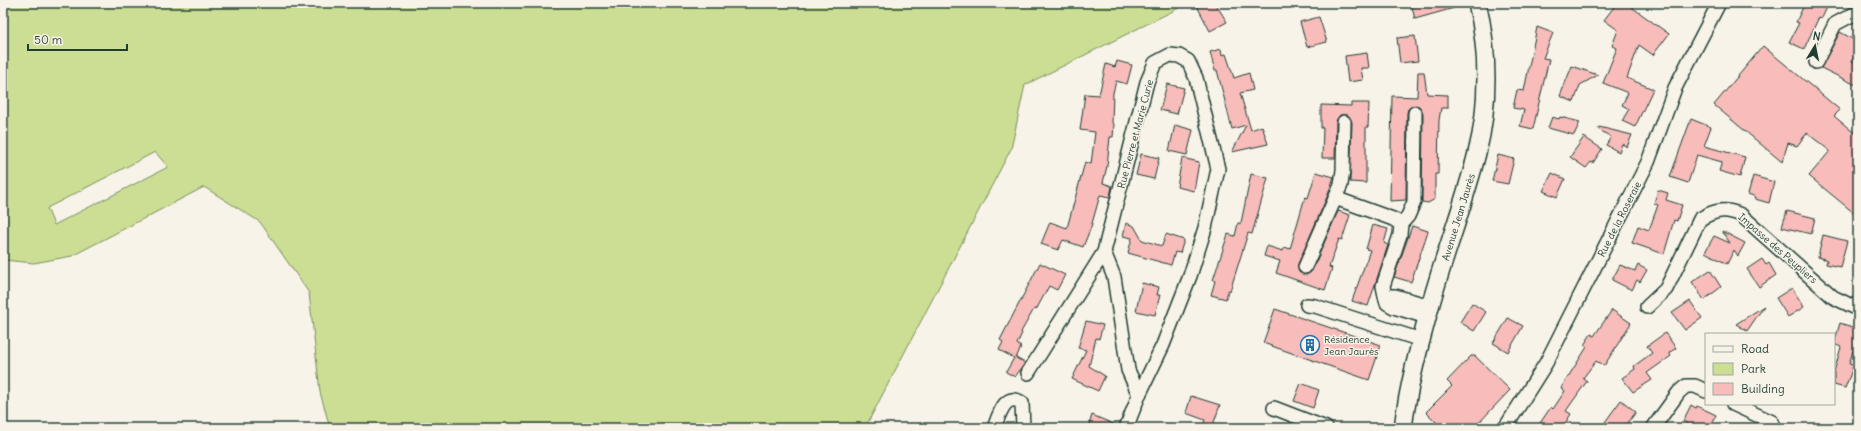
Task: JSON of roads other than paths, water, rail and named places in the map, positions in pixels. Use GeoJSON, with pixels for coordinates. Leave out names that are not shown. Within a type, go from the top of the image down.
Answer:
{"type":"FeatureCollection","features":[{"type":"Feature","properties":{"kind":"main road","name":"Avenue Jean Jaurès"},"geometry":{"type":"LineString","coordinates":[[1403,428],[1407,398],[1420,340],[1478,152],[1484,113],[1486,74],[1481,22],[1477,3]]}},
{"type":"Feature","properties":{"kind":"street","name":"Rue de la Roseraie"},"geometry":{"type":"LineString","coordinates":[[1505,428],[1546,363],[1648,162],[1675,88],[1719,3]]}},
{"type":"Feature","properties":{"kind":"street"},"geometry":{"type":"LineString","coordinates":[[1816,62],[1835,24],[1854,14],[1858,16]]}},
{"type":"Feature","properties":{"kind":"street","name":"Rue Pierre et Marie Curie"},"geometry":{"type":"LineString","coordinates":[[1028,373],[1104,252],[1147,82],[1156,63],[1170,55],[1179,56],[1188,61],[1196,78],[1218,169],[1205,228],[1190,276],[1163,345],[1139,395],[1126,428]]}},
{"type":"Feature","properties":{"kind":"street"},"geometry":{"type":"LineString","coordinates":[[1415,113],[1414,202],[1408,216],[1401,224],[1400,235],[1383,286],[1384,296],[1395,296],[1428,312]]}},
{"type":"Feature","properties":{"kind":"street"},"geometry":{"type":"LineString","coordinates":[[1305,267],[1342,184],[1344,122]]}},
{"type":"Feature","properties":{"kind":"street"},"geometry":{"type":"LineString","coordinates":[[1335,198],[1393,219],[1401,224]]}},
{"type":"Feature","properties":{"kind":"street","name":"Impasse des Peupliers"},"geometry":{"type":"LineString","coordinates":[[1647,307],[1666,289],[1700,219],[1710,213],[1722,210],[1741,215],[1833,297],[1858,309]]}},
{"type":"Feature","properties":{"kind":"street"},"geometry":{"type":"LineString","coordinates":[[1104,252],[1114,277],[1128,370],[1139,395]]}},
{"type":"Feature","properties":{"kind":"street"},"geometry":{"type":"LineString","coordinates":[[1307,305],[1315,306],[1420,340]]}},
{"type":"Feature","properties":{"kind":"street"},"geometry":{"type":"LineString","coordinates":[[1652,428],[1679,392],[1686,386],[1695,386],[1705,391]]}},
{"type":"Feature","properties":{"kind":"street"},"geometry":{"type":"LineString","coordinates":[[994,428],[1003,406],[1012,399],[1016,399],[1022,403],[1023,428]]}},
{"type":"Feature","properties":{"kind":"street"},"geometry":{"type":"LineString","coordinates":[[1735,405],[1772,422],[1775,428]]}},
{"type":"Feature","properties":{"kind":"street"},"geometry":{"type":"LineString","coordinates":[[1274,408],[1326,428]]}},
{"type":"Feature","properties":{"kind":"place","name":"Résidence Jean Jaurès"},"geometry":{"type":"Point","coordinates":[1310,345]}}]}
